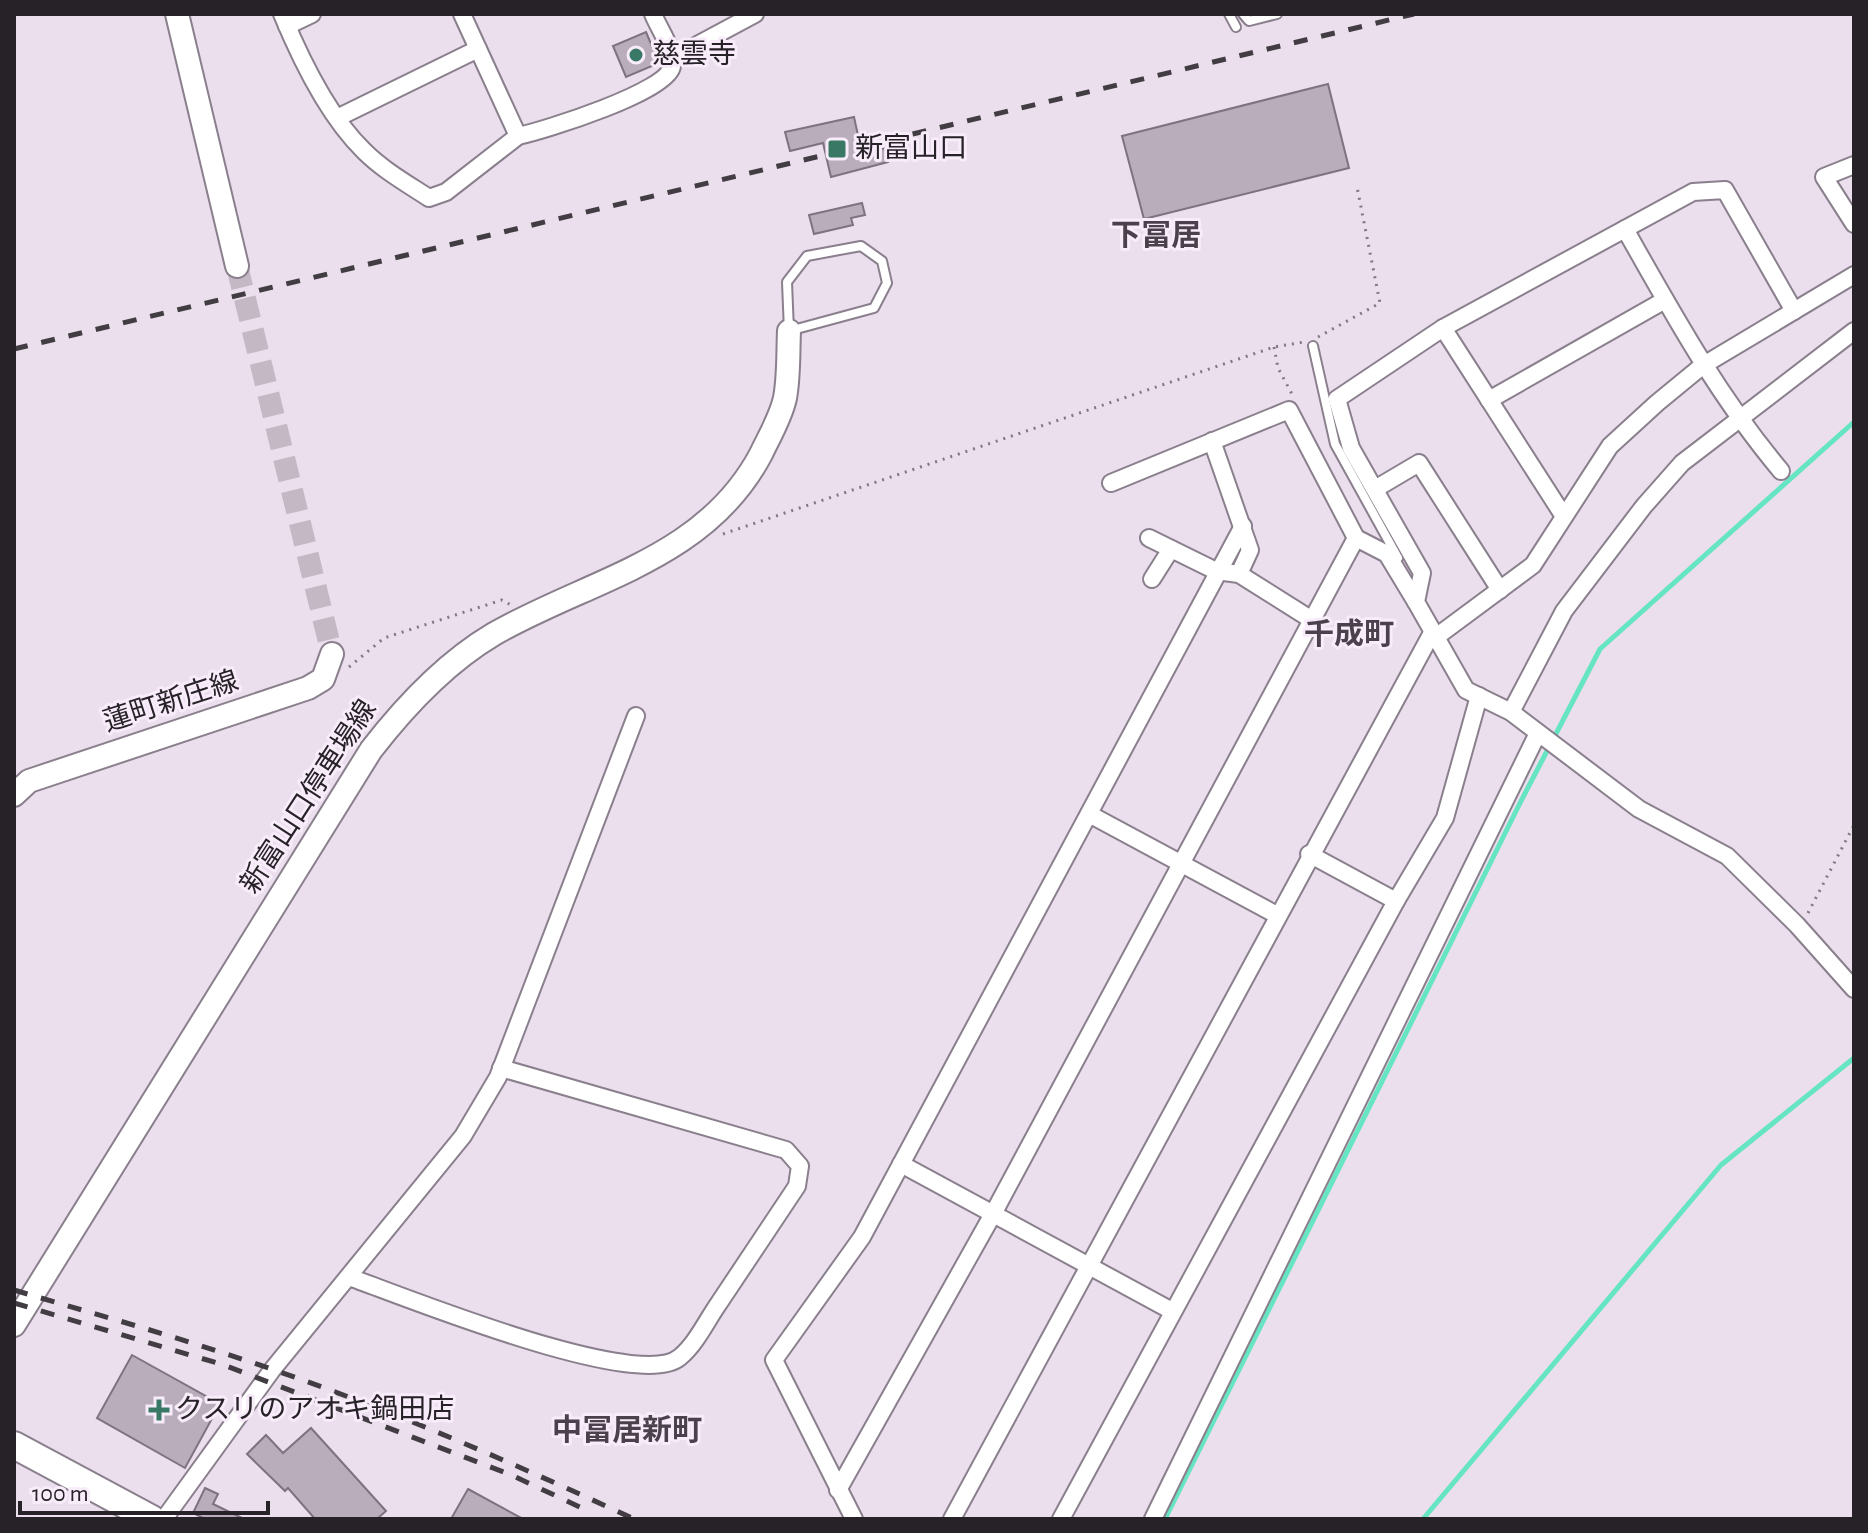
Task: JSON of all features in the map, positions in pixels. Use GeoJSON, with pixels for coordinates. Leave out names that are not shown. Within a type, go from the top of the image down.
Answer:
{"type":"FeatureCollection","features":[{"type":"Feature","properties":{"kind":"main road"},"geometry":{"type":"LineString","coordinates":[[177,14],[237,266]]}},
{"type":"Feature","properties":{"kind":"main road","name":"新富山口停車場線"},"geometry":{"type":"LineString","coordinates":[[14,1325],[337,801],[403,709],[445,670],[493,634],[648,563],[695,533],[724,507],[751,472],[785,399],[789,331]]}},
{"type":"Feature","properties":{"kind":"main road","name":"蓮町新庄線"},"geometry":{"type":"LineString","coordinates":[[14,795],[29,781],[308,688],[323,679],[332,654]]}},
{"type":"Feature","properties":{"kind":"main road"},"geometry":{"type":"LineString","coordinates":[[14,1445],[152,1519]]}},
{"type":"Feature","properties":{"kind":"street"},"geometry":{"type":"LineString","coordinates":[[312,14],[285,20],[339,117],[362,150],[429,198],[446,192],[518,136],[646,89],[668,75],[671,59],[653,14]]}},
{"type":"Feature","properties":{"kind":"street"},"geometry":{"type":"LineString","coordinates":[[462,14],[518,136]]}},
{"type":"Feature","properties":{"kind":"street"},"geometry":{"type":"LineString","coordinates":[[671,59],[755,14]]}},
{"type":"Feature","properties":{"kind":"street"},"geometry":{"type":"LineString","coordinates":[[339,117],[478,49]]}},
{"type":"Feature","properties":{"kind":"street"},"geometry":{"type":"LineString","coordinates":[[1854,165],[1824,177],[1854,224]]}},
{"type":"Feature","properties":{"kind":"street"},"geometry":{"type":"LineString","coordinates":[[1417,598],[1422,573],[1351,448],[1337,399],[1443,328],[1693,192],[1725,190],[1794,311]]}},
{"type":"Feature","properties":{"kind":"street"},"geometry":{"type":"LineString","coordinates":[[1625,229],[1702,366],[1737,419],[1781,471]]}},
{"type":"Feature","properties":{"kind":"street"},"geometry":{"type":"LineString","coordinates":[[955,1518],[1309,854],[1434,634],[1533,565],[1610,446],[1702,366],[1854,275]]}},
{"type":"Feature","properties":{"kind":"street"},"geometry":{"type":"LineString","coordinates":[[1489,400],[1665,300]]}},
{"type":"Feature","properties":{"kind":"street"},"geometry":{"type":"LineString","coordinates":[[1443,328],[1563,515]]}},
{"type":"Feature","properties":{"kind":"street"},"geometry":{"type":"LineString","coordinates":[[1511,712],[1564,611],[1635,518],[1682,463],[1854,331]]}},
{"type":"Feature","properties":{"kind":"street"},"geometry":{"type":"LineString","coordinates":[[1111,483],[1289,410],[1356,538],[1387,554],[1417,598],[1466,690],[1511,712],[1537,735],[1639,809],[1727,856],[1797,925],[1854,989]]}},
{"type":"Feature","properties":{"kind":"street"},"geometry":{"type":"LineString","coordinates":[[1212,441],[1250,550],[1239,574]]}},
{"type":"Feature","properties":{"kind":"street"},"geometry":{"type":"LineString","coordinates":[[1375,489],[1419,463],[1500,590]]}},
{"type":"Feature","properties":{"kind":"street"},"geometry":{"type":"LineString","coordinates":[[854,1519],[774,1360],[862,1237],[1216,571],[1243,526]]}},
{"type":"Feature","properties":{"kind":"street"},"geometry":{"type":"LineString","coordinates":[[1149,538],[1216,571],[1239,574],[1312,620]]}},
{"type":"Feature","properties":{"kind":"street"},"geometry":{"type":"LineString","coordinates":[[838,1490],[993,1214],[1356,538]]}},
{"type":"Feature","properties":{"kind":"street"},"geometry":{"type":"LineString","coordinates":[[1152,579],[1171,549]]}},
{"type":"Feature","properties":{"kind":"street"},"geometry":{"type":"LineString","coordinates":[[1061,1519],[1396,901],[1445,818],[1479,696]]}},
{"type":"Feature","properties":{"kind":"street"},"geometry":{"type":"LineString","coordinates":[[164,1519],[272,1370],[463,1136],[501,1068],[636,716]]}},
{"type":"Feature","properties":{"kind":"street"},"geometry":{"type":"LineString","coordinates":[[1153,1519],[1537,735]]}},
{"type":"Feature","properties":{"kind":"street"},"geometry":{"type":"LineString","coordinates":[[1089,814],[1277,915]]}},
{"type":"Feature","properties":{"kind":"street"},"geometry":{"type":"LineString","coordinates":[[1309,854],[1396,901]]}},
{"type":"Feature","properties":{"kind":"street"},"geometry":{"type":"LineString","coordinates":[[349,1277],[539,1343],[622,1365],[662,1367],[680,1358],[700,1332],[797,1186],[800,1166],[786,1150],[501,1068]]}},
{"type":"Feature","properties":{"kind":"street"},"geometry":{"type":"LineString","coordinates":[[901,1164],[1172,1311]]}},
{"type":"Feature","properties":{"kind":"lane"},"geometry":{"type":"LineString","coordinates":[[1229,14],[1236,27]]}},
{"type":"Feature","properties":{"kind":"lane"},"geometry":{"type":"LineString","coordinates":[[1243,14],[1249,21],[1277,14]]}},
{"type":"Feature","properties":{"kind":"lane"},"geometry":{"type":"LineString","coordinates":[[861,246],[882,261],[887,283],[874,308],[789,331],[787,282],[807,256],[861,246]]}},
{"type":"Feature","properties":{"kind":"lane"},"geometry":{"type":"LineString","coordinates":[[1313,346],[1335,444],[1417,598]]}},
{"type":"Feature","properties":{"kind":"path"},"geometry":{"type":"LineString","coordinates":[[695,533],[727,535],[1274,347],[1311,341],[1380,303],[1357,187]]}},
{"type":"Feature","properties":{"kind":"path"},"geometry":{"type":"LineString","coordinates":[[1797,925],[1814,907],[1854,825]]}},
{"type":"Feature","properties":{"kind":"building","name":"慈雲寺"},"geometry":{"type":"Polygon","coordinates":[[[646,32],[659,63],[626,77],[613,46],[646,32]]]}},
{"type":"Feature","properties":{"kind":"building"},"geometry":{"type":"Polygon","coordinates":[[[1328,84],[1349,168],[1144,219],[1122,136],[1328,84]]]}},
{"type":"Feature","properties":{"kind":"building"},"geometry":{"type":"Polygon","coordinates":[[[854,117],[862,154],[884,148],[888,162],[831,177],[823,143],[790,151],[785,132],[854,117]]]}},
{"type":"Feature","properties":{"kind":"building"},"geometry":{"type":"Polygon","coordinates":[[[862,203],[865,215],[851,218],[853,225],[814,234],[809,215],[862,203]]]}},
{"type":"Feature","properties":{"kind":"building"},"geometry":{"type":"Polygon","coordinates":[[[132,1355],[220,1404],[185,1468],[97,1418],[132,1355]]]}},
{"type":"Feature","properties":{"kind":"building"},"geometry":{"type":"Polygon","coordinates":[[[311,1428],[386,1511],[377,1519],[315,1519],[288,1488],[285,1491],[247,1454],[266,1435],[283,1453],[311,1428]]]}},
{"type":"Feature","properties":{"kind":"building"},"geometry":{"type":"Polygon","coordinates":[[[205,1488],[218,1494],[213,1504],[244,1519],[205,1519],[193,1513],[205,1488]]]}},
{"type":"Feature","properties":{"kind":"building"},"geometry":{"type":"Polygon","coordinates":[[[468,1489],[523,1519],[451,1519],[468,1489]]]}},
{"type":"Feature","properties":{"kind":"waterway"},"geometry":{"type":"LineString","coordinates":[[1165,1519],[1521,801],[1600,649],[1854,422]]}},
{"type":"Feature","properties":{"kind":"waterway"},"geometry":{"type":"LineString","coordinates":[[1423,1519],[1721,1165],[1854,1058]]}},
{"type":"Feature","properties":{"kind":"tunnel"},"geometry":{"type":"LineString","coordinates":[[237,266],[332,654]]}},
{"type":"Feature","properties":{"kind":"railway"},"geometry":{"type":"LineString","coordinates":[[14,349],[1414,14]]}},
{"type":"Feature","properties":{"kind":"railway"},"geometry":{"type":"LineString","coordinates":[[14,1290],[197,1345],[328,1389],[482,1451],[634,1519]]}},
{"type":"Feature","properties":{"kind":"railway"},"geometry":{"type":"LineString","coordinates":[[14,1303],[224,1365],[509,1474],[584,1509]]}},
{"type":"Feature","properties":{"kind":"place","name":"慈雲寺"},"geometry":{"type":"Point","coordinates":[636,55]}},
{"type":"Feature","properties":{"kind":"place","name":"新富山口"},"geometry":{"type":"Point","coordinates":[837,149]}},
{"type":"Feature","properties":{"kind":"place","name":"クスリのアオキ鍋田店"},"geometry":{"type":"Point","coordinates":[159,1410]}},
{"type":"Feature","properties":{"kind":"district","name":"下冨居"},"geometry":{"type":"Point","coordinates":[1156,236]}},
{"type":"Feature","properties":{"kind":"district","name":"千成町"},"geometry":{"type":"Point","coordinates":[1349,635]}},
{"type":"Feature","properties":{"kind":"district","name":"中冨居新町"},"geometry":{"type":"Point","coordinates":[627,1431]}}]}
